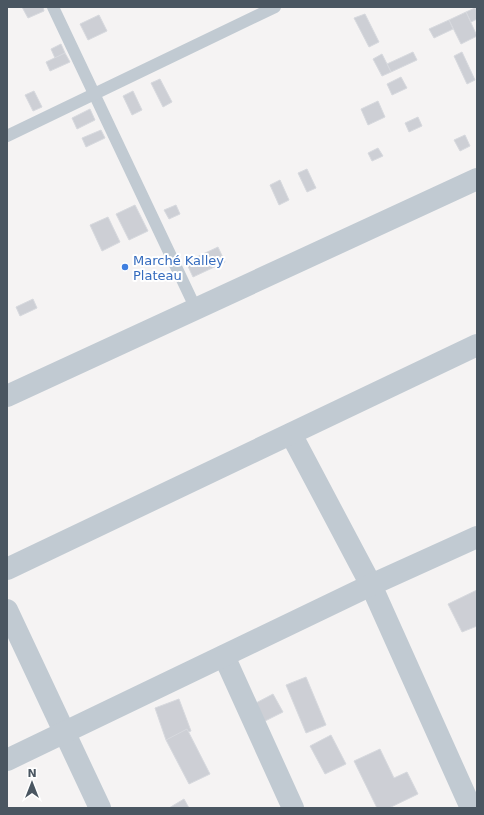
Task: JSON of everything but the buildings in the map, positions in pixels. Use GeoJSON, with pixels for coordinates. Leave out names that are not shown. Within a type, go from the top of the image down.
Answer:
{"type":"FeatureCollection","features":[{"type":"Feature","properties":{"kind":"street"},"geometry":{"type":"LineString","coordinates":[[7,396],[477,179]]}},
{"type":"Feature","properties":{"kind":"street"},"geometry":{"type":"LineString","coordinates":[[7,570],[477,345]]}},
{"type":"Feature","properties":{"kind":"street"},"geometry":{"type":"LineString","coordinates":[[292,434],[371,585],[471,808]]}},
{"type":"Feature","properties":{"kind":"street"},"geometry":{"type":"LineString","coordinates":[[7,760],[371,585],[477,537]]}},
{"type":"Feature","properties":{"kind":"street"},"geometry":{"type":"LineString","coordinates":[[7,610],[100,808]]}},
{"type":"Feature","properties":{"kind":"street"},"geometry":{"type":"LineString","coordinates":[[224,656],[293,808]]}},
{"type":"Feature","properties":{"kind":"lane"},"geometry":{"type":"LineString","coordinates":[[53,7],[196,309]]}},
{"type":"Feature","properties":{"kind":"lane"},"geometry":{"type":"LineString","coordinates":[[7,136],[275,7]]}},
{"type":"Feature","properties":{"kind":"place","name":"Marché Kalley Plateau"},"geometry":{"type":"Point","coordinates":[125,267]}}]}
